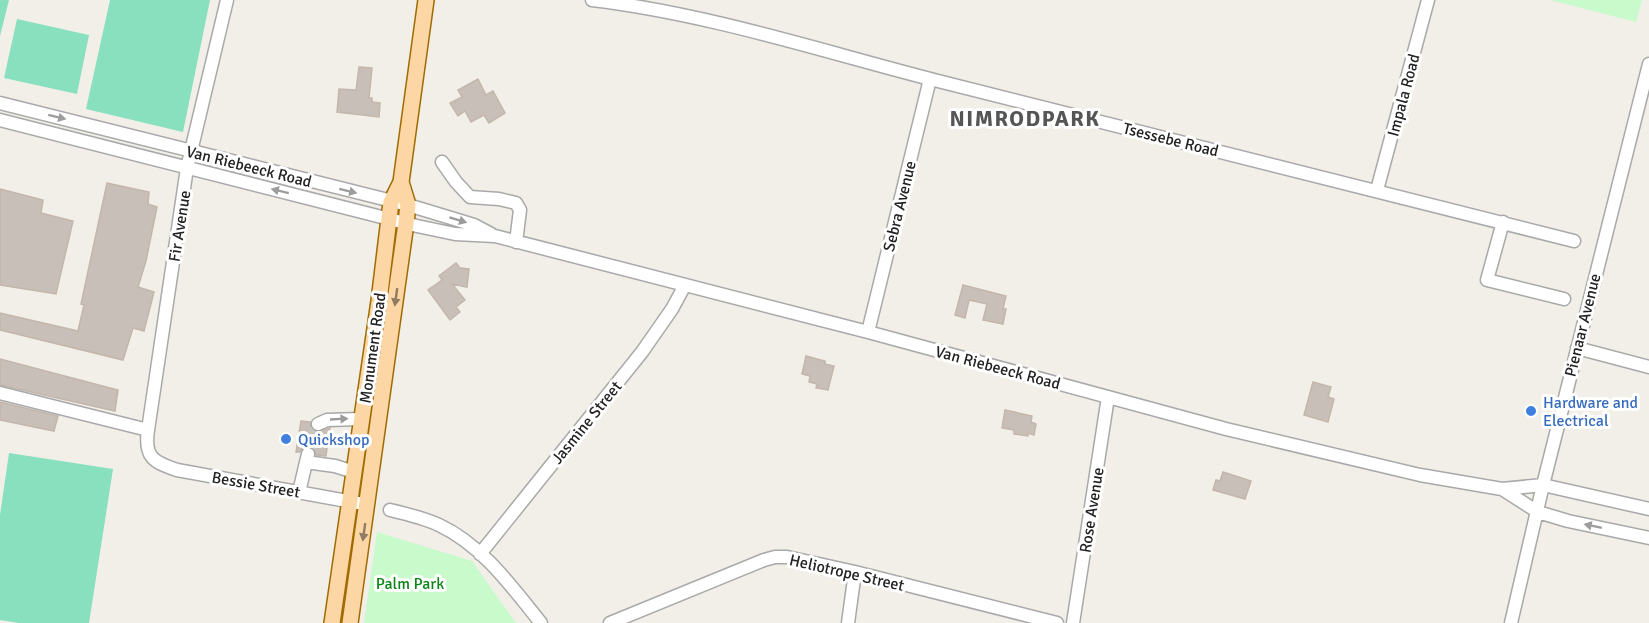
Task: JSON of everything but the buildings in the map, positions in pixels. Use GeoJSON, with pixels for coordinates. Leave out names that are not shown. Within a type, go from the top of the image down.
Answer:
{"type":"FeatureCollection","features":[{"type":"Feature","properties":{"kind":"main road","name":"Monument Road"},"geometry":{"type":"LineString","coordinates":[[332,623],[391,202],[401,182],[426,0]]}},
{"type":"Feature","properties":{"kind":"main road","name":"Monument Road"},"geometry":{"type":"LineString","coordinates":[[350,623],[406,223],[408,205],[401,182]]}},
{"type":"Feature","properties":{"kind":"street","name":"Fir Avenue"},"geometry":{"type":"LineString","coordinates":[[149,454],[146,441],[187,168],[227,0]]}},
{"type":"Feature","properties":{"kind":"street","name":"Tsessebe Road"},"geometry":{"type":"LineString","coordinates":[[592,0],[655,4],[930,78],[1575,241]]}},
{"type":"Feature","properties":{"kind":"street","name":"Impala Road"},"geometry":{"type":"LineString","coordinates":[[1377,190],[1428,0]]}},
{"type":"Feature","properties":{"kind":"street","name":"Pienaar Avenue"},"geometry":{"type":"LineString","coordinates":[[1511,623],[1543,485],[1649,64]]}},
{"type":"Feature","properties":{"kind":"street","name":"Sebra Avenue"},"geometry":{"type":"LineString","coordinates":[[868,332],[930,78]]}},
{"type":"Feature","properties":{"kind":"street","name":"Van Riebeeck Road"},"geometry":{"type":"LineString","coordinates":[[0,103],[408,205],[474,225],[495,236],[516,242],[868,332],[1226,429],[1420,475],[1502,489],[1543,485],[1649,509]]}},
{"type":"Feature","properties":{"kind":"street","name":"Van Riebeeck Road"},"geometry":{"type":"LineString","coordinates":[[0,120],[406,223],[455,234],[495,236]]}},
{"type":"Feature","properties":{"kind":"street"},"geometry":{"type":"LineString","coordinates":[[442,162],[470,197],[516,203],[520,210],[516,242]]}},
{"type":"Feature","properties":{"kind":"street"},"geometry":{"type":"LineString","coordinates":[[1503,222],[1487,280],[1564,299]]}},
{"type":"Feature","properties":{"kind":"street","name":"Jasmine Street"},"geometry":{"type":"LineString","coordinates":[[480,554],[642,352],[672,309],[685,285]]}},
{"type":"Feature","properties":{"kind":"street"},"geometry":{"type":"LineString","coordinates":[[1577,348],[1649,367]]}},
{"type":"Feature","properties":{"kind":"street"},"geometry":{"type":"LineString","coordinates":[[0,393],[148,430]]}},
{"type":"Feature","properties":{"kind":"street","name":"Rose Avenue"},"geometry":{"type":"LineString","coordinates":[[1073,623],[1108,398]]}},
{"type":"Feature","properties":{"kind":"street"},"geometry":{"type":"LineString","coordinates":[[318,424],[327,420],[361,419]]}},
{"type":"Feature","properties":{"kind":"street","name":"Bessie Street"},"geometry":{"type":"LineString","coordinates":[[149,454],[161,465],[177,470],[368,505]]}},
{"type":"Feature","properties":{"kind":"street"},"geometry":{"type":"LineString","coordinates":[[299,492],[307,458],[354,472]]}},
{"type":"Feature","properties":{"kind":"street","name":"Van Riebeeck Road"},"geometry":{"type":"LineString","coordinates":[[1502,489],[1538,512],[1569,521],[1649,537]]}},
{"type":"Feature","properties":{"kind":"street"},"geometry":{"type":"LineString","coordinates":[[390,510],[440,525],[460,537],[512,586],[541,623]]}},
{"type":"Feature","properties":{"kind":"street","name":"Heliotrope Street"},"geometry":{"type":"LineString","coordinates":[[610,623],[775,557],[795,558],[855,572],[1055,623]]}},
{"type":"Feature","properties":{"kind":"street"},"geometry":{"type":"LineString","coordinates":[[848,623],[855,572]]}},
{"type":"Feature","properties":{"kind":"green space"},"geometry":{"type":"Polygon","coordinates":[[[0,0],[9,0],[0,36],[0,0]]]}},
{"type":"Feature","properties":{"kind":"green space"},"geometry":{"type":"Polygon","coordinates":[[[110,0],[210,0],[183,132],[86,109],[110,0]]]}},
{"type":"Feature","properties":{"kind":"green space"},"geometry":{"type":"Polygon","coordinates":[[[1550,0],[1642,0],[1636,22],[1550,0]]]}},
{"type":"Feature","properties":{"kind":"green space"},"geometry":{"type":"Polygon","coordinates":[[[17,19],[89,35],[77,94],[4,78],[17,19]]]}},
{"type":"Feature","properties":{"kind":"green space"},"geometry":{"type":"Polygon","coordinates":[[[9,453],[113,469],[89,623],[19,623],[0,620],[0,515],[9,453]]]}},
{"type":"Feature","properties":{"kind":"green space","name":"Palm Park"},"geometry":{"type":"Polygon","coordinates":[[[377,532],[472,561],[516,623],[364,623],[377,532]]]}},
{"type":"Feature","properties":{"kind":"tunnel"},"geometry":{"type":"LineString","coordinates":[[308,454],[318,424]]}},
{"type":"Feature","properties":{"kind":"place","name":"Hardware and Electrical"},"geometry":{"type":"Point","coordinates":[1531,411]}},
{"type":"Feature","properties":{"kind":"place","name":"Quickshop"},"geometry":{"type":"Point","coordinates":[286,439]}},
{"type":"Feature","properties":{"kind":"district","name":"NIMRODPARK"},"geometry":{"type":"Point","coordinates":[1025,118]}}]}
